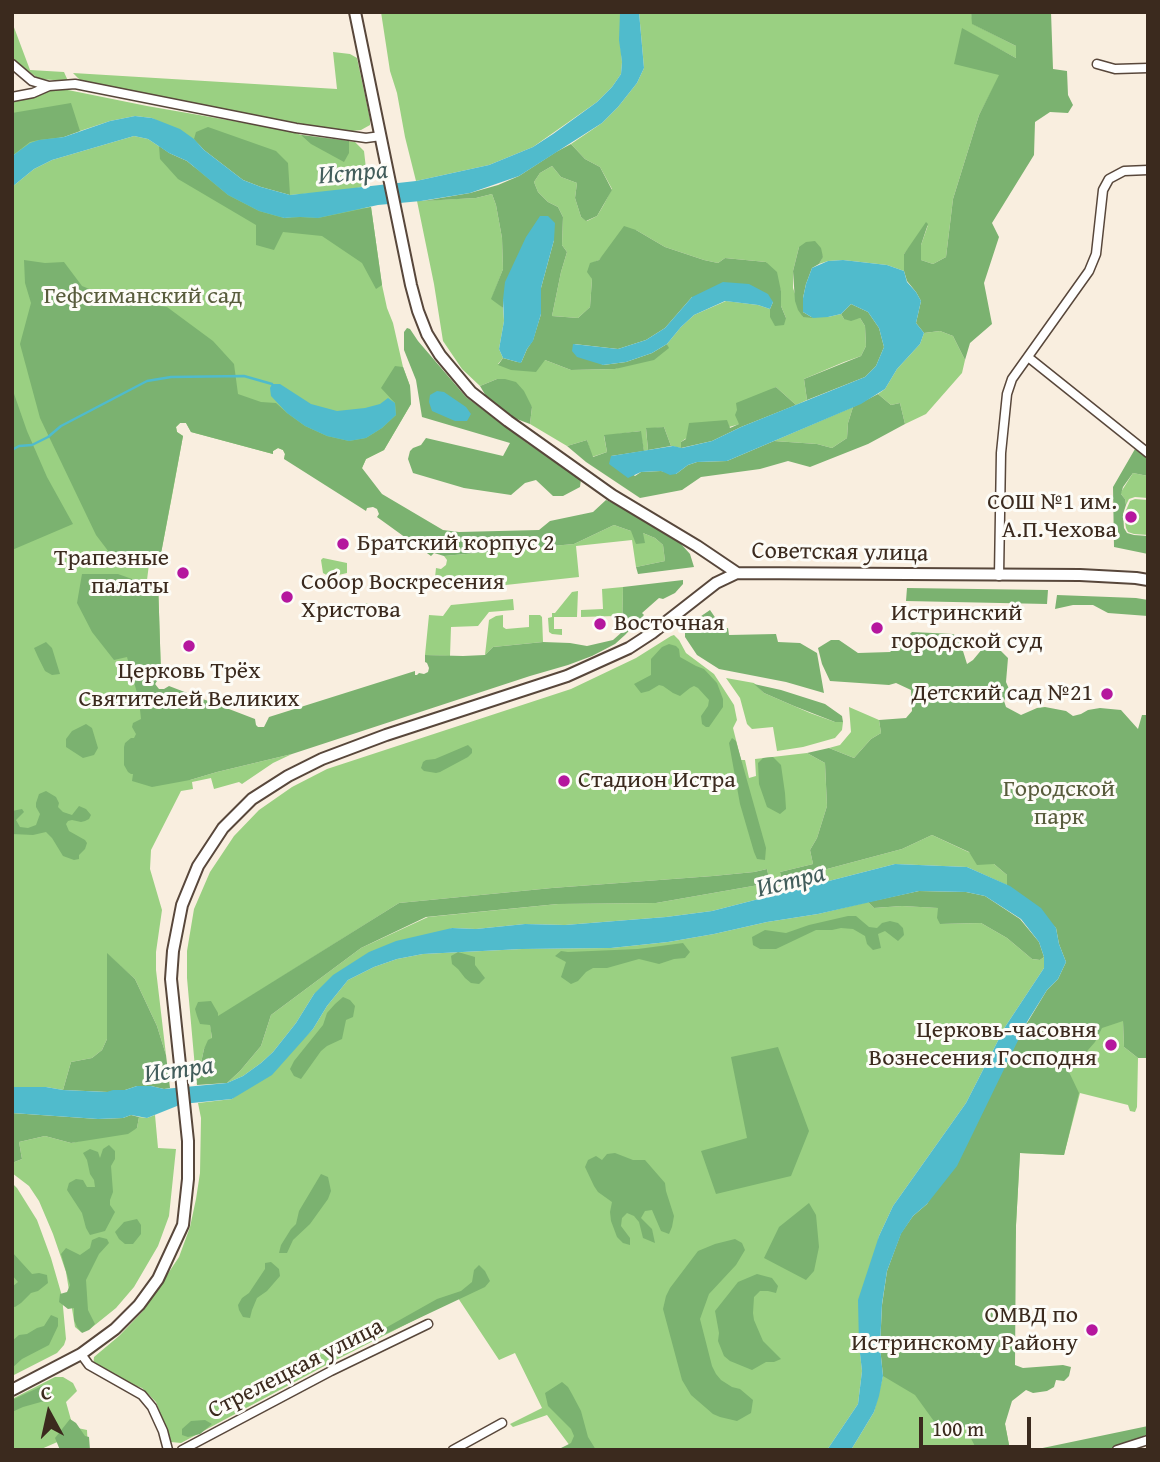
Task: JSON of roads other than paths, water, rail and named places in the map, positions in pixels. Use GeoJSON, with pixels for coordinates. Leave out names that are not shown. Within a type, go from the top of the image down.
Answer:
{"type":"FeatureCollection","features":[{"type":"Feature","properties":{"kind":"main road"},"geometry":{"type":"LineString","coordinates":[[355,12],[411,285],[427,334],[440,355],[471,392],[508,421],[612,495],[737,573]]}},
{"type":"Feature","properties":{"kind":"main road","name":"Советская улица"},"geometry":{"type":"LineString","coordinates":[[12,1390],[81,1354],[123,1321],[158,1279],[183,1225],[188,1179],[188,1141],[171,979],[173,951],[182,905],[198,866],[223,828],[252,799],[288,776],[322,759],[386,735],[567,676],[629,648],[716,583],[737,573],[1080,575],[1148,580]]}},
{"type":"Feature","properties":{"kind":"street"},"geometry":{"type":"LineString","coordinates":[[12,64],[32,81],[49,86]]}},
{"type":"Feature","properties":{"kind":"street"},"geometry":{"type":"LineString","coordinates":[[1097,64],[1115,69],[1148,68]]}},
{"type":"Feature","properties":{"kind":"street"},"geometry":{"type":"LineString","coordinates":[[12,97],[33,93],[49,86],[75,84],[296,128],[366,138],[381,136]]}},
{"type":"Feature","properties":{"kind":"street"},"geometry":{"type":"LineString","coordinates":[[999,576],[1000,489],[1005,410],[1012,379],[1088,271],[1096,254],[1103,190],[1109,178],[1124,171],[1148,170]]}},
{"type":"Feature","properties":{"kind":"street"},"geometry":{"type":"LineString","coordinates":[[1028,357],[1148,453]]}},
{"type":"Feature","properties":{"kind":"street","name":"Стрелецкая улица"},"geometry":{"type":"LineString","coordinates":[[181,1450],[428,1324]]}},
{"type":"Feature","properties":{"kind":"street"},"geometry":{"type":"LineString","coordinates":[[81,1354],[89,1365],[142,1395],[152,1407],[168,1450]]}},
{"type":"Feature","properties":{"kind":"street"},"geometry":{"type":"LineString","coordinates":[[453,1450],[502,1423]]}},
{"type":"Feature","properties":{"kind":"street"},"geometry":{"type":"LineString","coordinates":[[1117,1450],[1148,1440]]}},
{"type":"Feature","properties":{"kind":"water"},"geometry":{"type":"Polygon","coordinates":[[[620,12],[639,12],[644,68],[637,83],[618,107],[602,123],[519,176],[470,193],[378,205],[318,218],[284,218],[259,211],[228,195],[187,161],[148,139],[134,136],[52,160],[34,169],[12,187],[12,156],[30,143],[64,137],[110,121],[135,116],[152,118],[180,129],[243,180],[290,195],[416,181],[489,165],[533,147],[597,102],[612,87],[621,74],[620,12]]]}},
{"type":"Feature","properties":{"kind":"water"},"geometry":{"type":"Polygon","coordinates":[[[540,216],[548,216],[555,223],[554,240],[541,288],[541,314],[533,341],[521,363],[503,358],[499,349],[504,321],[505,282],[526,237],[540,216]]]}},
{"type":"Feature","properties":{"kind":"water"},"geometry":{"type":"Polygon","coordinates":[[[828,261],[887,265],[904,271],[907,282],[921,301],[916,323],[924,333],[920,344],[897,369],[885,389],[861,404],[727,461],[697,462],[676,474],[670,475],[661,471],[641,472],[628,478],[609,464],[611,456],[673,446],[682,448],[712,441],[865,377],[876,366],[884,347],[879,328],[868,312],[851,304],[841,314],[828,317],[813,318],[803,312],[803,298],[812,268],[828,261]]]}},
{"type":"Feature","properties":{"kind":"water"},"geometry":{"type":"Polygon","coordinates":[[[723,282],[749,284],[768,294],[773,302],[770,309],[725,301],[694,315],[667,344],[652,353],[626,362],[603,365],[577,357],[572,351],[573,344],[618,349],[646,340],[665,328],[692,297],[723,282]]]}},
{"type":"Feature","properties":{"kind":"water"},"geometry":{"type":"Polygon","coordinates":[[[272,384],[280,384],[311,404],[337,411],[365,408],[380,404],[388,398],[395,403],[396,415],[366,438],[349,441],[327,436],[305,426],[287,413],[271,396],[272,384]]]}},
{"type":"Feature","properties":{"kind":"water"},"geometry":{"type":"Polygon","coordinates":[[[437,391],[444,392],[466,407],[471,414],[467,421],[455,421],[432,411],[430,395],[437,391]]]}},
{"type":"Feature","properties":{"kind":"water"},"geometry":{"type":"Polygon","coordinates":[[[895,864],[967,867],[1010,886],[1041,908],[1056,928],[1066,962],[1058,979],[1047,990],[1027,1022],[957,1166],[927,1204],[913,1216],[901,1234],[887,1271],[882,1304],[880,1347],[883,1376],[879,1396],[874,1412],[851,1450],[827,1450],[858,1404],[862,1371],[858,1300],[879,1236],[893,1206],[966,1103],[1005,1027],[1044,968],[1039,942],[1021,919],[985,896],[966,892],[919,891],[818,914],[668,942],[611,948],[423,954],[397,959],[348,980],[313,1029],[272,1075],[232,1099],[182,1104],[147,1118],[131,1115],[98,1119],[12,1113],[12,1087],[107,1092],[137,1086],[164,1089],[227,1083],[243,1076],[273,1052],[314,994],[333,975],[369,952],[396,941],[452,928],[565,925],[712,911],[895,864]]]}},
{"type":"Feature","properties":{"kind":"waterway"},"geometry":{"type":"LineString","coordinates":[[12,450],[48,437],[61,426],[147,381],[171,377],[244,376],[272,384]]}},
{"type":"Feature","properties":{"kind":"place","name":"СОШ №1 им. А.П.Чехова"},"geometry":{"type":"Point","coordinates":[1131,517]}},
{"type":"Feature","properties":{"kind":"place","name":"Братский корпус 2"},"geometry":{"type":"Point","coordinates":[343,544]}},
{"type":"Feature","properties":{"kind":"place","name":"Трапезные палаты"},"geometry":{"type":"Point","coordinates":[183,573]}},
{"type":"Feature","properties":{"kind":"place","name":"Собор Воскресения Христова"},"geometry":{"type":"Point","coordinates":[287,597]}},
{"type":"Feature","properties":{"kind":"place","name":"Восточная"},"geometry":{"type":"Point","coordinates":[600,624]}},
{"type":"Feature","properties":{"kind":"place","name":"Истринский городской суд"},"geometry":{"type":"Point","coordinates":[877,628]}},
{"type":"Feature","properties":{"kind":"place","name":"Церковь Трёх Святителей Великих"},"geometry":{"type":"Point","coordinates":[189,646]}},
{"type":"Feature","properties":{"kind":"place","name":"Детский сад №21"},"geometry":{"type":"Point","coordinates":[1107,694]}},
{"type":"Feature","properties":{"kind":"place","name":"Стадион Истра"},"geometry":{"type":"Point","coordinates":[564,781]}},
{"type":"Feature","properties":{"kind":"place","name":"Церковь-часовня Вознесения Господня"},"geometry":{"type":"Point","coordinates":[1111,1045]}},
{"type":"Feature","properties":{"kind":"place","name":"ОМВД по Истринскому Району"},"geometry":{"type":"Point","coordinates":[1092,1330]}},
{"type":"Feature","properties":{"kind":"water label","name":"Истра"},"geometry":{"type":"Point","coordinates":[353,174]}},
{"type":"Feature","properties":{"kind":"water label","name":"Истра"},"geometry":{"type":"Point","coordinates":[791,882]}},
{"type":"Feature","properties":{"kind":"water label","name":"Истра"},"geometry":{"type":"Point","coordinates":[179,1071]}},
{"type":"Feature","properties":{"kind":"park label","name":"Гефсиманский сад"},"geometry":{"type":"Point","coordinates":[143,297]}},
{"type":"Feature","properties":{"kind":"park label","name":"Городской парк"},"geometry":{"type":"Point","coordinates":[1059,804]}}]}
